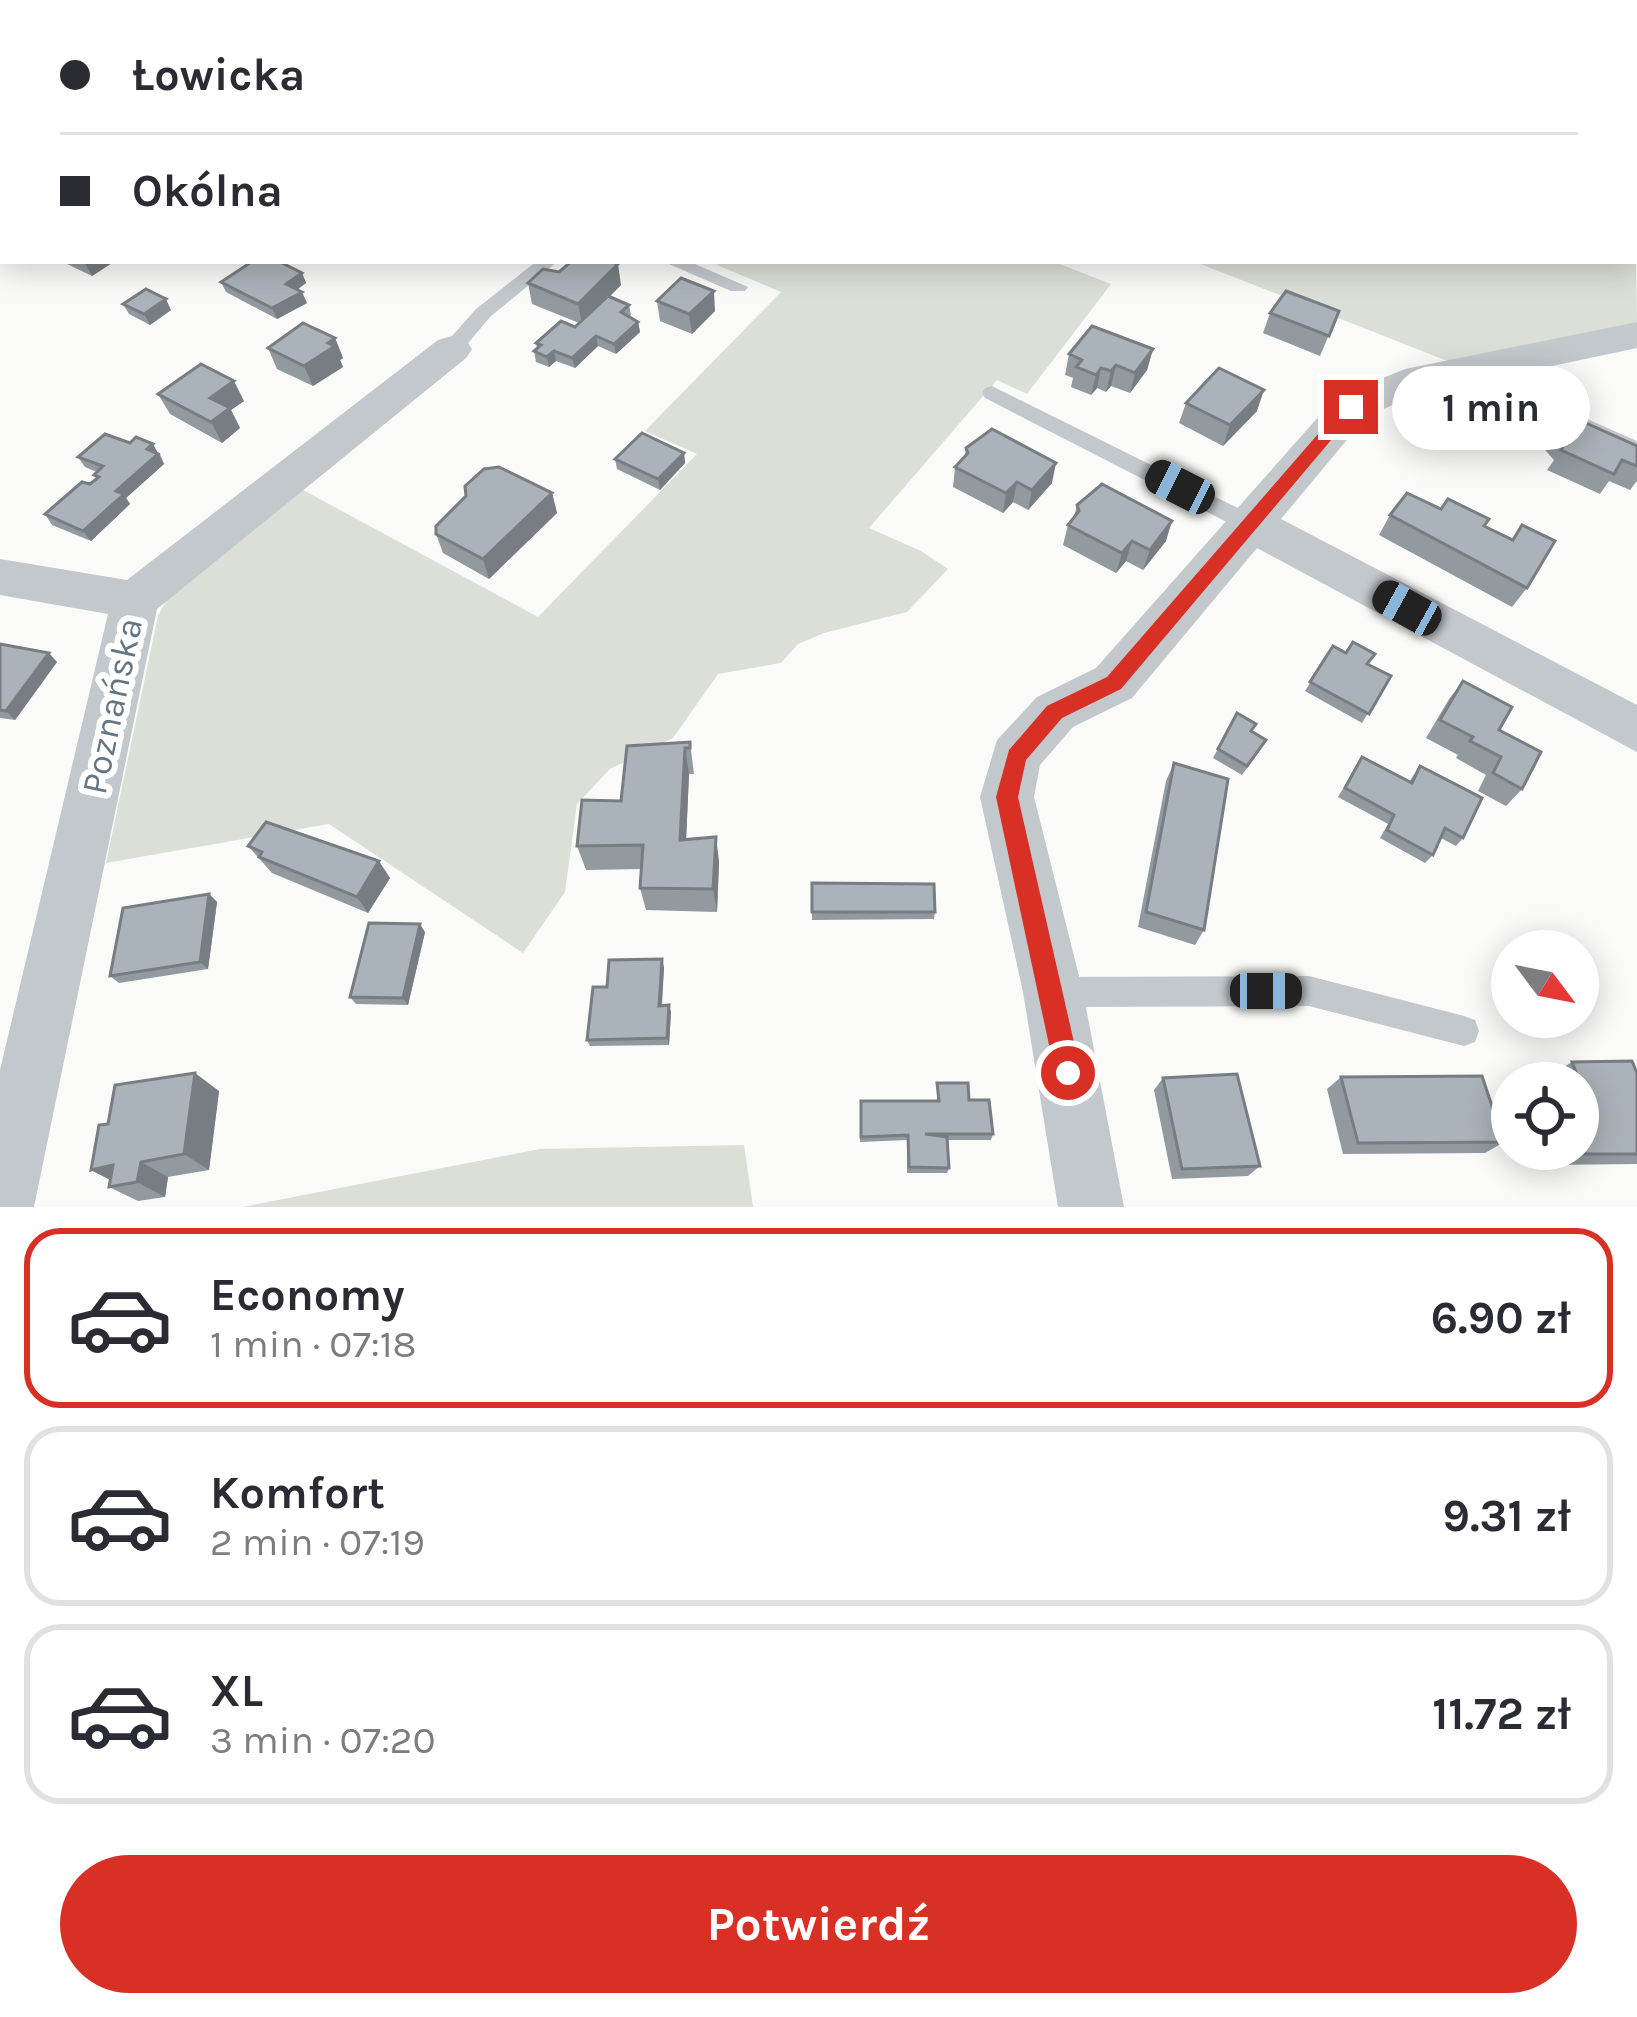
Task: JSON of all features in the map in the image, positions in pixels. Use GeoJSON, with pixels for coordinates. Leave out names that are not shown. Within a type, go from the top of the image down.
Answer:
{"type":"FeatureCollection","features":[{"type":"Feature","properties":{"kind":"street"},"geometry":{"type":"LineString","coordinates":[[1091,1207],[1053,992],[1007,797],[1023,745],[1055,712],[1114,683],[1254,526],[1351,407],[1378,392],[1460,370],[1637,335]]}},
{"type":"Feature","properties":{"kind":"street","name":"Poznańska"},"geometry":{"type":"LineString","coordinates":[[2,1207],[135,600],[452,349]]}},
{"type":"Feature","properties":{"kind":"street"},"geometry":{"type":"LineString","coordinates":[[1254,526],[1637,730]]}},
{"type":"Feature","properties":{"kind":"street"},"geometry":{"type":"LineString","coordinates":[[0,578],[135,600]]}},
{"type":"Feature","properties":{"kind":"lane"},"geometry":{"type":"LineString","coordinates":[[452,349],[484,313],[545,264]]}},
{"type":"Feature","properties":{"kind":"lane"},"geometry":{"type":"LineString","coordinates":[[679,264],[738,287]]}},
{"type":"Feature","properties":{"kind":"lane"},"geometry":{"type":"LineString","coordinates":[[1460,370],[1637,450]]}},
{"type":"Feature","properties":{"kind":"lane"},"geometry":{"type":"LineString","coordinates":[[992,393],[1254,526]]}},
{"type":"Feature","properties":{"kind":"lane"},"geometry":{"type":"LineString","coordinates":[[1053,992],[1309,991],[1464,1031]]}},
{"type":"Feature","properties":{"kind":"shaded area"},"geometry":{"type":"Polygon","coordinates":[[[1060,264],[1111,284],[1027,394],[997,380],[869,528],[948,569],[907,612],[824,633],[798,644],[781,663],[718,674],[673,738],[610,769],[577,804],[565,892],[523,953],[329,824],[106,863],[158,616],[172,589],[303,490],[538,617],[697,454],[645,431],[781,292],[717,265],[1060,264]]]}},
{"type":"Feature","properties":{"kind":"shaded area"},"geometry":{"type":"Polygon","coordinates":[[[1201,264],[1636,264],[1637,323],[1455,364],[1201,264]]]}},
{"type":"Feature","properties":{"kind":"shaded area"},"geometry":{"type":"Polygon","coordinates":[[[744,1145],[753,1207],[243,1207],[540,1149],[744,1145]]]}},
{"type":"Feature","properties":{"kind":"building"},"geometry":{"type":"Polygon","coordinates":[[[248,264],[284,264],[302,273],[286,284],[302,292],[272,308],[221,282],[248,264]]]}},
{"type":"Feature","properties":{"kind":"building"},"geometry":{"type":"Polygon","coordinates":[[[568,264],[618,264],[578,304],[528,283],[543,269],[559,272],[568,264]]]}},
{"type":"Feature","properties":{"kind":"building"},"geometry":{"type":"Polygon","coordinates":[[[681,278],[714,291],[689,314],[657,301],[681,278]]]}},
{"type":"Feature","properties":{"kind":"building"},"geometry":{"type":"Polygon","coordinates":[[[146,289],[166,299],[144,314],[123,304],[146,289]]]}},
{"type":"Feature","properties":{"kind":"building"},"geometry":{"type":"Polygon","coordinates":[[[1286,291],[1339,311],[1329,336],[1270,313],[1286,291]]]}},
{"type":"Feature","properties":{"kind":"building"},"geometry":{"type":"Polygon","coordinates":[[[608,296],[629,305],[621,312],[638,322],[614,344],[596,336],[572,358],[554,351],[547,357],[534,351],[541,345],[536,343],[561,321],[575,327],[608,296]]]}},
{"type":"Feature","properties":{"kind":"building"},"geometry":{"type":"Polygon","coordinates":[[[303,323],[335,338],[328,343],[335,346],[304,366],[268,348],[303,323]]]}},
{"type":"Feature","properties":{"kind":"building"},"geometry":{"type":"Polygon","coordinates":[[[1092,326],[1153,349],[1135,373],[1116,365],[1111,371],[1101,368],[1096,375],[1076,367],[1082,360],[1069,354],[1092,326]]]}},
{"type":"Feature","properties":{"kind":"building"},"geometry":{"type":"Polygon","coordinates":[[[201,364],[234,381],[210,398],[230,408],[211,422],[158,394],[201,364]]]}},
{"type":"Feature","properties":{"kind":"building"},"geometry":{"type":"Polygon","coordinates":[[[1219,368],[1264,390],[1230,425],[1186,403],[1219,368]]]}},
{"type":"Feature","properties":{"kind":"building"},"geometry":{"type":"Polygon","coordinates":[[[1568,415],[1637,446],[1637,466],[1622,460],[1614,474],[1561,450],[1567,440],[1558,430],[1568,415]]]}},
{"type":"Feature","properties":{"kind":"building"},"geometry":{"type":"Polygon","coordinates":[[[992,429],[1056,463],[1032,490],[1017,482],[1006,493],[955,467],[968,453],[966,448],[992,429]]]}},
{"type":"Feature","properties":{"kind":"building"},"geometry":{"type":"Polygon","coordinates":[[[642,433],[684,453],[658,479],[615,459],[642,433]]]}},
{"type":"Feature","properties":{"kind":"building"},"geometry":{"type":"Polygon","coordinates":[[[105,434],[130,443],[136,437],[153,444],[147,449],[158,454],[116,491],[124,494],[83,531],[45,514],[82,482],[90,484],[99,477],[94,475],[103,466],[78,457],[105,434]]]}},
{"type":"Feature","properties":{"kind":"building"},"geometry":{"type":"Polygon","coordinates":[[[499,467],[552,493],[483,559],[436,534],[436,526],[466,496],[465,486],[484,469],[499,467]]]}},
{"type":"Feature","properties":{"kind":"building"},"geometry":{"type":"Polygon","coordinates":[[[1102,484],[1172,521],[1150,550],[1132,541],[1122,553],[1068,525],[1079,511],[1077,505],[1102,484]]]}},
{"type":"Feature","properties":{"kind":"building"},"geometry":{"type":"Polygon","coordinates":[[[1407,493],[1441,509],[1448,499],[1489,519],[1484,526],[1513,540],[1522,525],[1555,541],[1527,588],[1390,515],[1407,493]]]}},
{"type":"Feature","properties":{"kind":"building"},"geometry":{"type":"Polygon","coordinates":[[[1353,642],[1375,654],[1367,664],[1391,676],[1369,714],[1310,682],[1333,646],[1346,653],[1353,642]]]}},
{"type":"Feature","properties":{"kind":"building"},"geometry":{"type":"Polygon","coordinates":[[[0,644],[49,653],[6,711],[0,710],[0,644]]]}},
{"type":"Feature","properties":{"kind":"building"},"geometry":{"type":"Polygon","coordinates":[[[1463,681],[1512,707],[1499,730],[1541,752],[1522,789],[1493,773],[1501,757],[1440,720],[1463,681]]]}},
{"type":"Feature","properties":{"kind":"building"},"geometry":{"type":"Polygon","coordinates":[[[1237,713],[1256,724],[1251,731],[1266,740],[1247,766],[1218,749],[1237,713]]]}},
{"type":"Feature","properties":{"kind":"building"},"geometry":{"type":"Polygon","coordinates":[[[690,742],[690,748],[685,748],[680,840],[716,837],[713,889],[640,888],[643,845],[577,846],[582,800],[621,801],[627,746],[690,742]]]}},
{"type":"Feature","properties":{"kind":"building"},"geometry":{"type":"Polygon","coordinates":[[[1362,757],[1412,783],[1420,766],[1482,798],[1463,838],[1445,828],[1433,855],[1387,830],[1394,815],[1345,788],[1362,757]]]}},
{"type":"Feature","properties":{"kind":"building"},"geometry":{"type":"Polygon","coordinates":[[[1174,763],[1228,779],[1204,930],[1146,912],[1174,763]]]}},
{"type":"Feature","properties":{"kind":"building"},"geometry":{"type":"Polygon","coordinates":[[[266,822],[379,861],[357,897],[259,857],[262,852],[248,846],[266,822]]]}},
{"type":"Feature","properties":{"kind":"building"},"geometry":{"type":"Polygon","coordinates":[[[812,883],[934,884],[935,912],[812,912],[812,883]]]}},
{"type":"Feature","properties":{"kind":"building"},"geometry":{"type":"Polygon","coordinates":[[[209,894],[200,962],[110,976],[123,908],[209,894]]]}},
{"type":"Feature","properties":{"kind":"building"},"geometry":{"type":"Polygon","coordinates":[[[369,923],[420,924],[403,998],[350,997],[369,923]]]}},
{"type":"Feature","properties":{"kind":"building"},"geometry":{"type":"Polygon","coordinates":[[[662,959],[659,1006],[669,1005],[667,1038],[587,1040],[593,987],[607,987],[609,960],[662,959]]]}},
{"type":"Feature","properties":{"kind":"building"},"geometry":{"type":"Polygon","coordinates":[[[1632,1061],[1637,1073],[1637,1154],[1599,1154],[1599,1062],[1572,1062],[1632,1061]]]}},
{"type":"Feature","properties":{"kind":"building"},"geometry":{"type":"Polygon","coordinates":[[[195,1073],[184,1154],[141,1162],[137,1182],[109,1187],[113,1165],[91,1170],[99,1125],[108,1124],[115,1085],[195,1073]]]}},
{"type":"Feature","properties":{"kind":"building"},"geometry":{"type":"Polygon","coordinates":[[[1237,1074],[1260,1166],[1182,1169],[1163,1078],[1237,1074]]]}},
{"type":"Feature","properties":{"kind":"building"},"geometry":{"type":"Polygon","coordinates":[[[1482,1076],[1491,1103],[1491,1142],[1358,1143],[1341,1077],[1482,1076]]]}},
{"type":"Feature","properties":{"kind":"building"},"geometry":{"type":"Polygon","coordinates":[[[937,1083],[968,1083],[969,1100],[989,1100],[993,1134],[925,1134],[947,1137],[949,1168],[909,1167],[908,1135],[861,1137],[861,1101],[939,1101],[937,1083]]]}},
{"type":"Feature","properties":{"kind":"route"},"geometry":{"type":"LineString","coordinates":[[1068,1073],[1007,797],[1016,756],[1055,712],[1114,683],[1254,526],[1351,407]]}}]}
